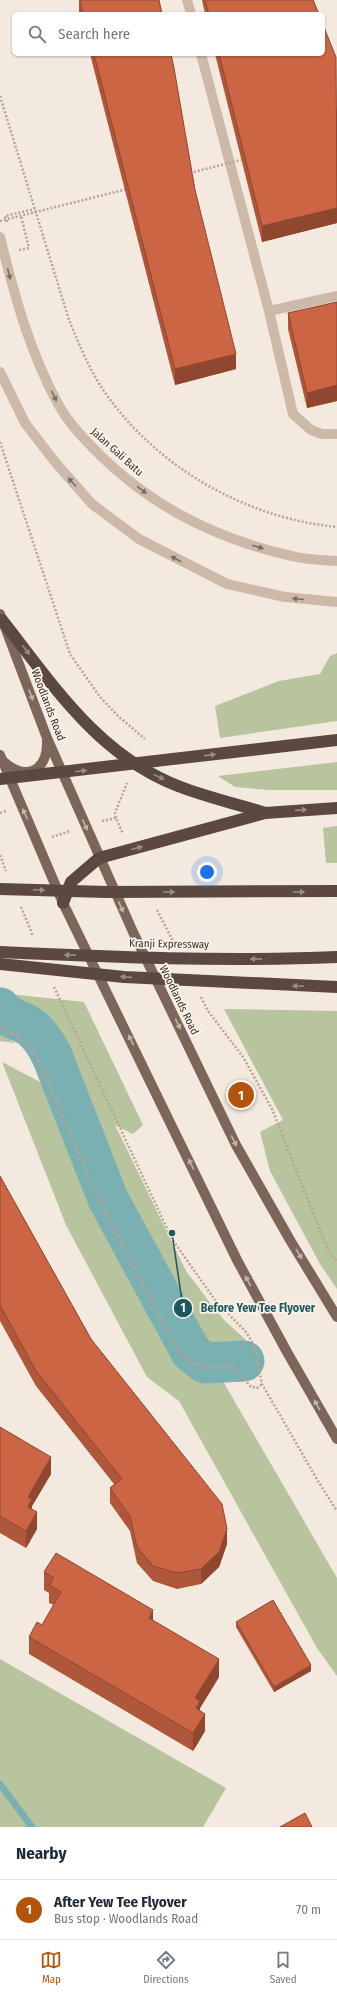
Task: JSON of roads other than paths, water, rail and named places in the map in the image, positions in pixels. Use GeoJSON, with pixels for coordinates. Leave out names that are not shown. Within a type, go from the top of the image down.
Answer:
{"type":"FeatureCollection","features":[{"type":"Feature","properties":{"kind":"highway"},"geometry":{"type":"LineString","coordinates":[[1,617],[88,726],[114,750],[144,769],[178,786],[265,813]]}},
{"type":"Feature","properties":{"kind":"highway"},"geometry":{"type":"LineString","coordinates":[[0,779],[337,740]]}},
{"type":"Feature","properties":{"kind":"highway"},"geometry":{"type":"LineString","coordinates":[[63,903],[71,882],[100,858],[265,813],[337,808]]}},
{"type":"Feature","properties":{"kind":"highway"},"geometry":{"type":"LineString","coordinates":[[0,889],[107,892],[337,892]]}},
{"type":"Feature","properties":{"kind":"highway","name":"Kranji Expressway"},"geometry":{"type":"LineString","coordinates":[[0,952],[196,958],[294,959],[337,957]]}},
{"type":"Feature","properties":{"kind":"highway"},"geometry":{"type":"LineString","coordinates":[[0,964],[124,978],[337,988]]}},
{"type":"Feature","properties":{"kind":"main road","name":"Woodlands Road"},"geometry":{"type":"LineString","coordinates":[[1,617],[47,738],[132,932],[236,1145],[290,1240],[337,1317]]}},
{"type":"Feature","properties":{"kind":"main road"},"geometry":{"type":"LineString","coordinates":[[1,757],[13,770],[20,772],[38,768],[48,753],[47,738]]}},
{"type":"Feature","properties":{"kind":"main road"},"geometry":{"type":"LineString","coordinates":[[1,757],[63,903],[237,1260],[287,1352],[337,1439]]}},
{"type":"Feature","properties":{"kind":"street"},"geometry":{"type":"LineString","coordinates":[[187,0],[190,12]]}},
{"type":"Feature","properties":{"kind":"street"},"geometry":{"type":"LineString","coordinates":[[202,56],[269,311],[294,414],[311,430],[322,434],[337,434]]}},
{"type":"Feature","properties":{"kind":"street","name":"Jalan Gali Batu"},"geometry":{"type":"LineString","coordinates":[[0,237],[14,295],[34,354],[58,403],[80,436],[117,472],[162,505],[200,526],[243,543],[293,557],[337,562]]}},
{"type":"Feature","properties":{"kind":"street"},"geometry":{"type":"LineString","coordinates":[[269,311],[337,296]]}},
{"type":"Feature","properties":{"kind":"street"},"geometry":{"type":"LineString","coordinates":[[0,372],[26,423],[55,462],[92,504],[139,539],[227,584],[285,597],[337,602]]}},
{"type":"Feature","properties":{"kind":"waterway"},"geometry":{"type":"LineString","coordinates":[[0,1008],[8,1015],[32,1028],[41,1038],[52,1056],[108,1199],[191,1352],[205,1363],[244,1361]]}},
{"type":"Feature","properties":{"kind":"waterway"},"geometry":{"type":"LineString","coordinates":[[0,1784],[32,1827]]}},
{"type":"Feature","properties":{"kind":"place","name":"After Yew Tee Flyover"},"geometry":{"type":"Point","coordinates":[241,1095]}},
{"type":"Feature","properties":{"kind":"place","name":"Before Yew Tee Flyover"},"geometry":{"type":"Point","coordinates":[172,1233]}}]}
